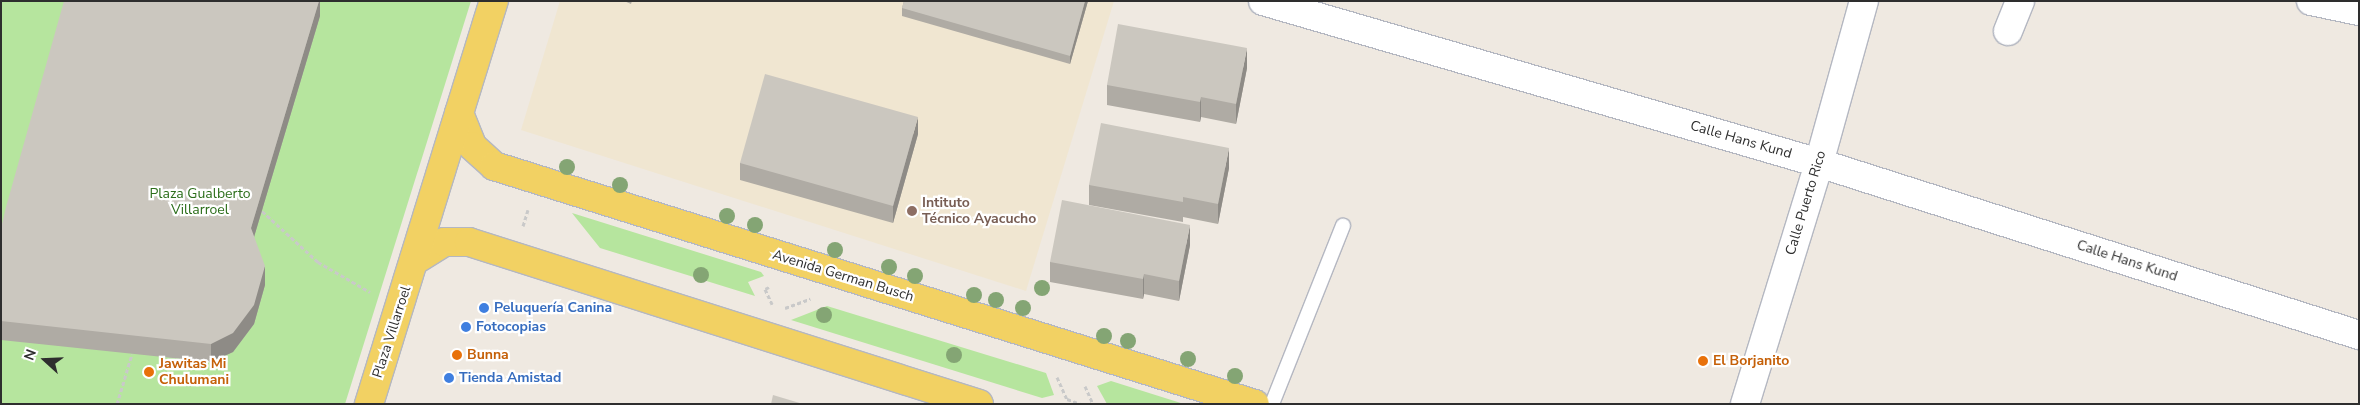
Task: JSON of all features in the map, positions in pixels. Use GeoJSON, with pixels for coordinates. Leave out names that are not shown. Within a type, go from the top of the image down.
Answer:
{"type":"FeatureCollection","features":[{"type":"Feature","properties":{"kind":"main road"},"geometry":{"type":"LineString","coordinates":[[459,114],[494,1]]}},
{"type":"Feature","properties":{"kind":"main road","name":"Plaza Villarroel"},"geometry":{"type":"LineString","coordinates":[[369,404],[459,114]]}},
{"type":"Feature","properties":{"kind":"main road","name":"Avenida German Busch"},"geometry":{"type":"LineString","coordinates":[[459,114],[472,146],[494,166],[1254,404]]}},
{"type":"Feature","properties":{"kind":"main road"},"geometry":{"type":"LineString","coordinates":[[414,261],[444,242],[469,242],[979,404]]}},
{"type":"Feature","properties":{"kind":"street","name":"Calle Hans Kund"},"geometry":{"type":"LineString","coordinates":[[1263,1],[1819,163],[2359,335]]}},
{"type":"Feature","properties":{"kind":"street","name":"Calle Puerto Rico"},"geometry":{"type":"LineString","coordinates":[[1744,404],[1819,163],[1864,1]]}},
{"type":"Feature","properties":{"kind":"street"},"geometry":{"type":"LineString","coordinates":[[2008,31],[2020,1]]}},
{"type":"Feature","properties":{"kind":"street"},"geometry":{"type":"LineString","coordinates":[[2311,1],[2359,12]]}},
{"type":"Feature","properties":{"kind":"lane"},"geometry":{"type":"LineString","coordinates":[[1272,404],[1343,226]]}},
{"type":"Feature","properties":{"kind":"path"},"geometry":{"type":"LineString","coordinates":[[528,207],[522,229],[531,232]]}},
{"type":"Feature","properties":{"kind":"path"},"geometry":{"type":"LineString","coordinates":[[262,211],[318,262],[370,292]]}},
{"type":"Feature","properties":{"kind":"path"},"geometry":{"type":"LineString","coordinates":[[780,311],[817,296]]}},
{"type":"Feature","properties":{"kind":"path"},"geometry":{"type":"LineString","coordinates":[[764,306],[774,308]]}},
{"type":"Feature","properties":{"kind":"path"},"geometry":{"type":"LineString","coordinates":[[117,404],[132,354]]}},
{"type":"Feature","properties":{"kind":"path"},"geometry":{"type":"LineString","coordinates":[[1054,369],[1067,399],[1081,404]]}},
{"type":"Feature","properties":{"kind":"shaded area","name":"Intituto Técnico Ayacucho"},"geometry":{"type":"Polygon","coordinates":[[[560,1],[1114,1],[1026,291],[521,130],[560,1]]]}},
{"type":"Feature","properties":{"kind":"green space","name":"Plaza Gualberto Villarroel"},"geometry":{"type":"Polygon","coordinates":[[[1,1],[471,1],[345,404],[1,404],[1,1]]]}},
{"type":"Feature","properties":{"kind":"green space"},"geometry":{"type":"Polygon","coordinates":[[[572,213],[761,272],[764,276],[748,282],[755,296],[600,248],[572,213]]]}},
{"type":"Feature","properties":{"kind":"green space"},"geometry":{"type":"Polygon","coordinates":[[[827,306],[1046,373],[1054,395],[1042,398],[791,320],[827,306]]]}},
{"type":"Feature","properties":{"kind":"green space"},"geometry":{"type":"Polygon","coordinates":[[[1111,381],[1184,404],[1107,404],[1097,386],[1111,381]]]}},
{"type":"Feature","properties":{"kind":"building"},"geometry":{"type":"Polygon","coordinates":[[[64,1],[319,1],[251,228],[265,266],[254,305],[233,333],[211,344],[1,321],[1,228],[64,1]]]}},
{"type":"Feature","properties":{"kind":"building"},"geometry":{"type":"Polygon","coordinates":[[[904,1],[1085,1],[1070,56],[902,8],[904,1]]]}},
{"type":"Feature","properties":{"kind":"building"},"geometry":{"type":"Polygon","coordinates":[[[1118,24],[1247,48],[1236,104],[1201,97],[1200,102],[1107,85],[1118,24]]]}},
{"type":"Feature","properties":{"kind":"building"},"geometry":{"type":"Polygon","coordinates":[[[765,74],[918,117],[893,206],[740,163],[765,74]]]}},
{"type":"Feature","properties":{"kind":"building"},"geometry":{"type":"Polygon","coordinates":[[[1101,123],[1229,148],[1218,204],[1183,197],[1183,202],[1089,185],[1101,123]]]}},
{"type":"Feature","properties":{"kind":"building"},"geometry":{"type":"Polygon","coordinates":[[[1062,200],[1190,225],[1179,281],[1144,274],[1143,279],[1050,262],[1062,200]]]}},
{"type":"Feature","properties":{"kind":"building"},"geometry":{"type":"Polygon","coordinates":[[[773,395],[803,404],[771,404],[773,395]]]}},
{"type":"Feature","properties":{"kind":"place","name":"Intituto Técnico Ayacucho"},"geometry":{"type":"Point","coordinates":[912,211]}},
{"type":"Feature","properties":{"kind":"place","name":"Peluquería Canina"},"geometry":{"type":"Point","coordinates":[484,308]}},
{"type":"Feature","properties":{"kind":"place","name":"Fotocopias"},"geometry":{"type":"Point","coordinates":[466,327]}},
{"type":"Feature","properties":{"kind":"place","name":"Bunna"},"geometry":{"type":"Point","coordinates":[457,355]}},
{"type":"Feature","properties":{"kind":"place","name":"El Borjanito"},"geometry":{"type":"Point","coordinates":[1703,361]}},
{"type":"Feature","properties":{"kind":"place","name":"Jawitas Mi Chulumani"},"geometry":{"type":"Point","coordinates":[149,372]}},
{"type":"Feature","properties":{"kind":"place","name":"Tienda Amistad"},"geometry":{"type":"Point","coordinates":[449,378]}}]}
